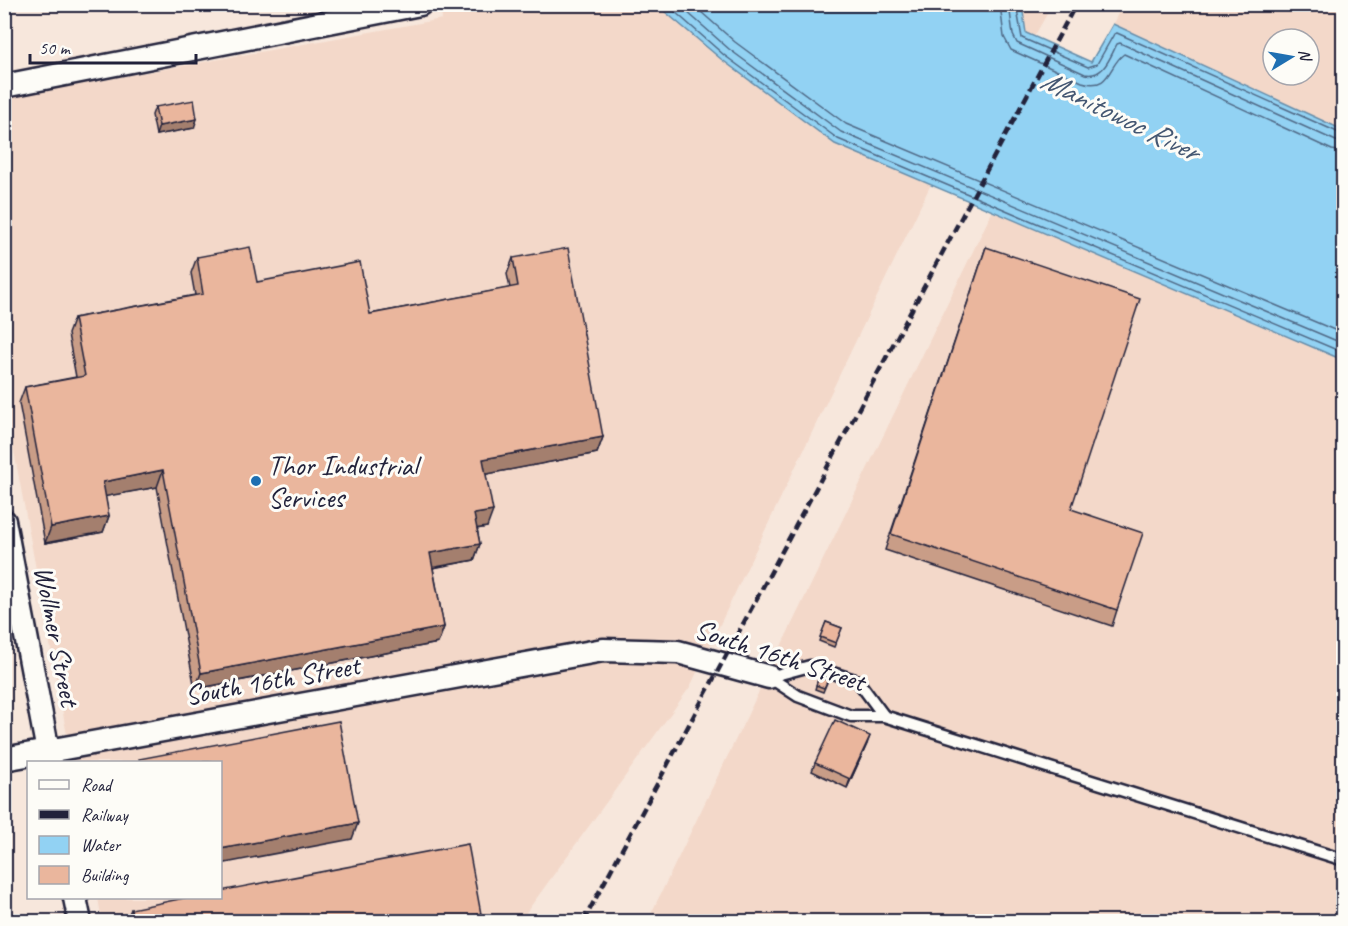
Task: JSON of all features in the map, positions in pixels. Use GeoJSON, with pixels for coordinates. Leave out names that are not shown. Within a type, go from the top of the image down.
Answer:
{"type":"FeatureCollection","features":[{"type":"Feature","properties":{"kind":"street"},"geometry":{"type":"LineString","coordinates":[[4,86],[420,4]]}},
{"type":"Feature","properties":{"kind":"street","name":"Wollmer Street"},"geometry":{"type":"LineString","coordinates":[[4,521],[49,757]]}},
{"type":"Feature","properties":{"kind":"street","name":"South 16th Street"},"geometry":{"type":"LineString","coordinates":[[4,759],[49,757],[603,650],[678,652],[769,677]]}},
{"type":"Feature","properties":{"kind":"street"},"geometry":{"type":"LineString","coordinates":[[75,899],[80,921]]}},
{"type":"Feature","properties":{"kind":"lane"},"geometry":{"type":"LineString","coordinates":[[769,677],[810,666],[858,681],[884,716]]}},
{"type":"Feature","properties":{"kind":"lane","name":"South 16th Street"},"geometry":{"type":"LineString","coordinates":[[769,677],[798,696],[851,716],[884,716],[1344,860]]}},
{"type":"Feature","properties":{"kind":"shaded area"},"geometry":{"type":"Polygon","coordinates":[[[440,5],[657,5],[721,59],[835,144],[931,184],[690,687],[520,921],[102,921],[98,899],[222,899],[222,761],[72,761],[5,403],[4,98],[442,19],[440,5]]]}},
{"type":"Feature","properties":{"kind":"shaded area"},"geometry":{"type":"Polygon","coordinates":[[[1022,5],[1052,5],[1034,37],[1026,33],[1022,5]]]}},
{"type":"Feature","properties":{"kind":"shaded area"},"geometry":{"type":"Polygon","coordinates":[[[1122,5],[1343,5],[1343,130],[1113,24],[1122,5]]]}},
{"type":"Feature","properties":{"kind":"shaded area"},"geometry":{"type":"Polygon","coordinates":[[[993,210],[1343,360],[1343,921],[647,922],[993,210]]]}},
{"type":"Feature","properties":{"kind":"water","name":"Manitowoc River"},"geometry":{"type":"Polygon","coordinates":[[[657,5],[1022,5],[1026,33],[1091,62],[1113,24],[1343,130],[1343,360],[835,144],[721,59],[657,5]]]}},
{"type":"Feature","properties":{"kind":"building"},"geometry":{"type":"Polygon","coordinates":[[[194,100],[197,119],[159,126],[155,107],[194,100]]]}},
{"type":"Feature","properties":{"kind":"building","name":"Thor Industrial Services"},"geometry":{"type":"Polygon","coordinates":[[[250,247],[257,282],[360,262],[370,314],[518,286],[513,258],[568,248],[603,437],[483,459],[493,511],[474,514],[480,544],[430,553],[444,627],[201,673],[163,470],[103,482],[109,516],[51,527],[25,387],[85,376],[74,318],[203,294],[197,257],[250,247]]]}},
{"type":"Feature","properties":{"kind":"building"},"geometry":{"type":"Polygon","coordinates":[[[986,247],[1140,299],[1071,509],[1143,533],[1117,610],[891,534],[986,247]]]}},
{"type":"Feature","properties":{"kind":"building"},"geometry":{"type":"Polygon","coordinates":[[[826,622],[842,628],[836,643],[820,637],[826,622]]]}},
{"type":"Feature","properties":{"kind":"building"},"geometry":{"type":"Polygon","coordinates":[[[819,677],[828,680],[824,688],[816,685],[819,677]]]}},
{"type":"Feature","properties":{"kind":"building"},"geometry":{"type":"Polygon","coordinates":[[[835,720],[870,736],[850,779],[815,763],[835,720]]]}},
{"type":"Feature","properties":{"kind":"building"},"geometry":{"type":"Polygon","coordinates":[[[339,721],[358,823],[222,849],[222,761],[140,761],[139,759],[339,721]]]}},
{"type":"Feature","properties":{"kind":"building"},"geometry":{"type":"Polygon","coordinates":[[[468,844],[481,914],[443,921],[133,921],[131,909],[179,899],[222,899],[222,891],[468,844]]]}},
{"type":"Feature","properties":{"kind":"railway"},"geometry":{"type":"LineString","coordinates":[[583,922],[1076,4]]}},
{"type":"Feature","properties":{"kind":"place","name":"Thor Industrial Services"},"geometry":{"type":"Point","coordinates":[256,481]}}]}
